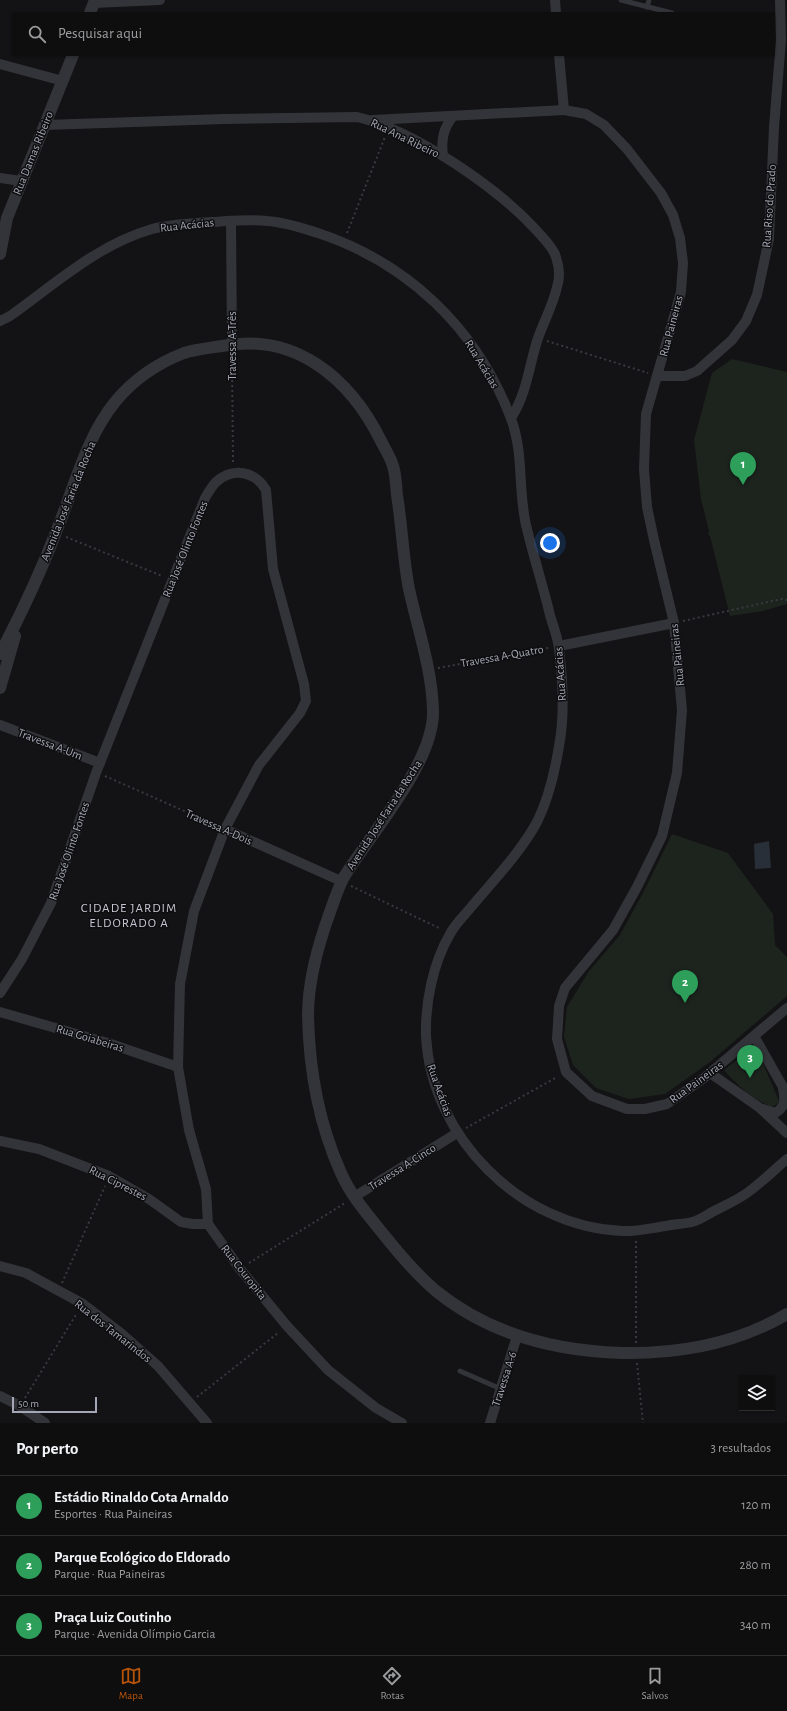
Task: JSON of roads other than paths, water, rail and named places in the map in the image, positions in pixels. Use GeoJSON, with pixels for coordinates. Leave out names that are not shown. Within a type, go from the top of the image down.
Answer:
{"type":"FeatureCollection","features":[{"type":"Feature","properties":{"kind":"street"},"geometry":{"type":"LineString","coordinates":[[93,5],[160,0]]}},
{"type":"Feature","properties":{"kind":"street"},"geometry":{"type":"LineString","coordinates":[[555,0],[556,12]]}},
{"type":"Feature","properties":{"kind":"street","name":"Rua Riso do Prado"},"geometry":{"type":"LineString","coordinates":[[657,376],[685,376],[697,371],[732,340],[749,314],[757,295],[769,239],[782,83],[777,39],[780,0]]}},
{"type":"Feature","properties":{"kind":"street","name":"Rua Damas Ribeiro"},"geometry":{"type":"LineString","coordinates":[[0,248],[4,217],[21,181],[74,56]]}},
{"type":"Feature","properties":{"kind":"street"},"geometry":{"type":"LineString","coordinates":[[559,56],[564,110]]}},
{"type":"Feature","properties":{"kind":"street"},"geometry":{"type":"LineString","coordinates":[[0,64],[63,81]]}},
{"type":"Feature","properties":{"kind":"street","name":"Rua Paineiras"},"geometry":{"type":"LineString","coordinates":[[373,120],[564,110],[586,114],[604,125],[626,149],[661,193],[673,214],[680,238],[683,263],[681,292],[675,319],[646,414],[644,469],[647,507],[674,623],[682,710],[677,773],[672,800],[662,836],[630,900],[613,930],[565,988],[559,1006],[556,1039],[566,1072],[592,1096],[627,1109],[639,1109],[667,1104],[710,1073],[787,1008]]}},
{"type":"Feature","properties":{"kind":"street","name":"Rua Ana Ribeiro"},"geometry":{"type":"LineString","coordinates":[[45,125],[339,116],[357,117],[373,120],[443,156],[490,187],[512,206],[550,245],[556,257],[559,270],[558,286],[538,338],[524,394],[511,418]]}},
{"type":"Feature","properties":{"kind":"street"},"geometry":{"type":"LineString","coordinates":[[443,156],[441,146],[443,135],[453,116]]}},
{"type":"Feature","properties":{"kind":"street"},"geometry":{"type":"LineString","coordinates":[[0,178],[21,181]]}},
{"type":"Feature","properties":{"kind":"street","name":"Rua Acácias"},"geometry":{"type":"LineString","coordinates":[[0,321],[22,308],[64,275],[105,249],[131,237],[155,228],[231,220],[270,221],[308,230],[344,242],[389,266],[414,283],[435,301],[459,328],[482,360],[511,418],[517,440],[522,469],[522,503],[525,524],[559,646],[563,723],[551,781],[537,822],[514,855],[450,933],[432,978],[426,1012],[426,1038],[429,1062],[441,1098],[457,1133],[473,1156],[497,1179],[527,1201],[554,1215],[590,1227],[626,1232],[693,1222],[744,1196],[787,1159]]}},
{"type":"Feature","properties":{"kind":"street","name":"Travessa A-Três"},"geometry":{"type":"LineString","coordinates":[[231,220],[232,344]]}},
{"type":"Feature","properties":{"kind":"street","name":"Avenida José Faria da Rocha"},"geometry":{"type":"LineString","coordinates":[[0,654],[20,617],[56,533],[88,450],[116,402],[148,371],[187,352],[232,344],[261,345],[286,350],[311,361],[330,372],[352,394],[369,417],[393,467],[409,590],[429,670],[433,716],[430,736],[422,757],[389,810],[341,881],[320,939],[312,978],[308,1012],[313,1077],[324,1125],[341,1174],[354,1197],[409,1265],[434,1289],[458,1307],[485,1322],[517,1336],[566,1349],[636,1353],[667,1353],[736,1338],[767,1325],[787,1314]]}},
{"type":"Feature","properties":{"kind":"street","name":"Rua José Olinto Fontes"},"geometry":{"type":"LineString","coordinates":[[0,993],[22,959],[51,903],[98,768],[205,498],[216,482],[233,472],[250,475],[261,481],[266,490],[273,569],[304,684],[306,701],[300,713],[259,765],[225,829]]}},
{"type":"Feature","properties":{"kind":"street","name":"Avenida José Faria da Rocha"},"geometry":{"type":"LineString","coordinates":[[0,688],[20,617]]}},
{"type":"Feature","properties":{"kind":"street","name":"Travessa A-Quatro"},"geometry":{"type":"LineString","coordinates":[[559,646],[674,623]]}},
{"type":"Feature","properties":{"kind":"street","name":"Travessa A-Um"},"geometry":{"type":"LineString","coordinates":[[0,725],[98,768]]}},
{"type":"Feature","properties":{"kind":"street"},"geometry":{"type":"LineString","coordinates":[[208,1224],[206,1189],[190,1130],[178,1067],[180,984],[194,911],[225,829]]}},
{"type":"Feature","properties":{"kind":"street","name":"Travessa A-Dois"},"geometry":{"type":"LineString","coordinates":[[225,829],[341,881]]}},
{"type":"Feature","properties":{"kind":"street","name":"Rua Goiabeiras"},"geometry":{"type":"LineString","coordinates":[[0,1012],[111,1044],[178,1067]]}},
{"type":"Feature","properties":{"kind":"street"},"geometry":{"type":"LineString","coordinates":[[754,1036],[785,1090],[785,1100],[782,1108],[775,1113],[760,1108]]}},
{"type":"Feature","properties":{"kind":"street"},"geometry":{"type":"LineString","coordinates":[[710,1073],[760,1108],[787,1133]]}},
{"type":"Feature","properties":{"kind":"street","name":"Travessa A-Cinco"},"geometry":{"type":"LineString","coordinates":[[354,1197],[457,1133]]}},
{"type":"Feature","properties":{"kind":"street","name":"Rua Ciprestes"},"geometry":{"type":"LineString","coordinates":[[0,1141],[39,1148],[109,1176],[149,1199],[181,1222],[208,1224]]}},
{"type":"Feature","properties":{"kind":"street","name":"Rua Couropita"},"geometry":{"type":"LineString","coordinates":[[208,1224],[240,1268],[287,1326],[328,1370],[376,1408],[402,1423]]}},
{"type":"Feature","properties":{"kind":"street","name":"Rua dos Tamarindos"},"geometry":{"type":"LineString","coordinates":[[0,1266],[26,1273],[83,1304],[122,1334],[158,1366],[207,1423]]}},
{"type":"Feature","properties":{"kind":"street","name":"Avenida José Faria da Rocha"},"geometry":{"type":"LineString","coordinates":[[767,1325],[787,1321]]}},
{"type":"Feature","properties":{"kind":"street","name":"Travessa A-6"},"geometry":{"type":"LineString","coordinates":[[490,1423],[517,1336]]}},
{"type":"Feature","properties":{"kind":"street"},"geometry":{"type":"LineString","coordinates":[[0,1396],[20,1406],[45,1423]]}},
{"type":"Feature","properties":{"kind":"lane"},"geometry":{"type":"LineString","coordinates":[[620,0],[668,12]]}},
{"type":"Feature","properties":{"kind":"lane"},"geometry":{"type":"LineString","coordinates":[[646,6],[648,0]]}},
{"type":"Feature","properties":{"kind":"lane"},"geometry":{"type":"LineString","coordinates":[[460,1371],[500,1389]]}},
{"type":"Feature","properties":{"kind":"place","name":"Estádio Rinaldo Cota Arnaldo"},"geometry":{"type":"Point","coordinates":[743,485]}},
{"type":"Feature","properties":{"kind":"place","name":"Parque Ecológico do Eldorado"},"geometry":{"type":"Point","coordinates":[685,1003]}},
{"type":"Feature","properties":{"kind":"place","name":"Praça Luiz Coutinho"},"geometry":{"type":"Point","coordinates":[750,1078]}},
{"type":"Feature","properties":{"kind":"district","name":"CIDADE JARDIM ELDORADO A"},"geometry":{"type":"Point","coordinates":[129,914]}}]}
